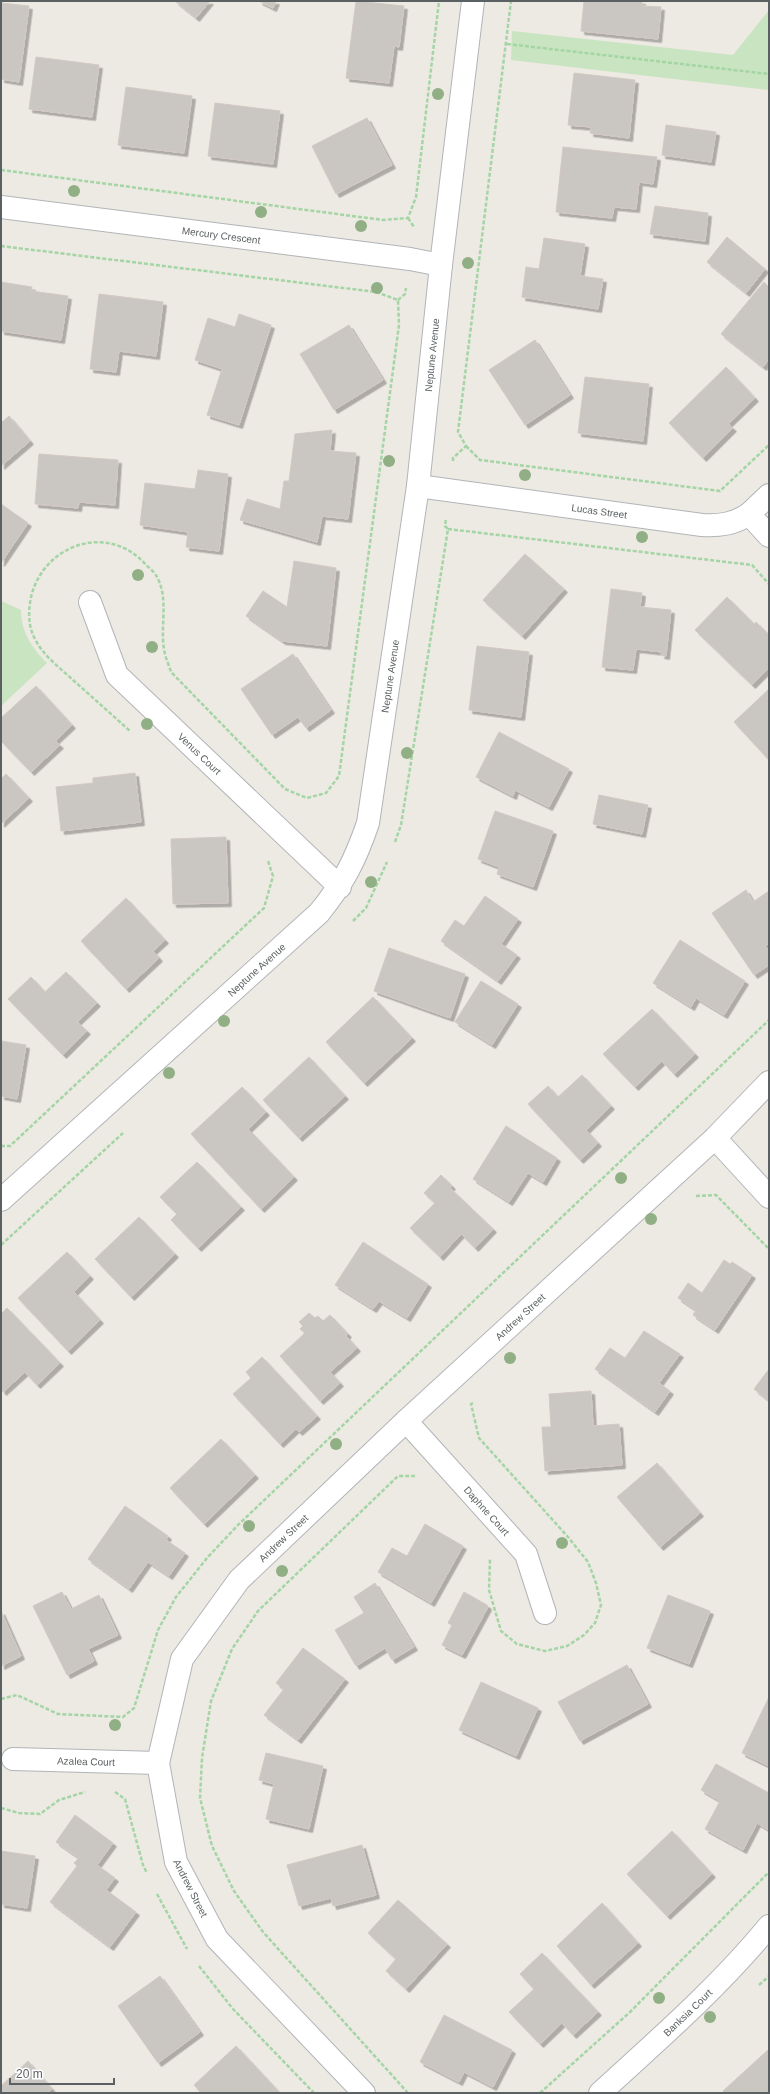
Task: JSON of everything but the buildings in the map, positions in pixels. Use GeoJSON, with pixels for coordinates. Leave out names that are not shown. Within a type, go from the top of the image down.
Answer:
{"type":"FeatureCollection","features":[{"type":"Feature","properties":{"kind":"street","name":"Neptune Avenue"},"geometry":{"type":"LineString","coordinates":[[1,1200],[319,913],[340,887],[358,853],[368,823],[418,486],[441,265],[473,1]]}},
{"type":"Feature","properties":{"kind":"street","name":"Mercury Crescent"},"geometry":{"type":"LineString","coordinates":[[1,207],[410,259],[441,265]]}},
{"type":"Feature","properties":{"kind":"street","name":"Lucas Street"},"geometry":{"type":"LineString","coordinates":[[418,486],[702,525],[721,526],[741,519],[749,514],[769,495]]}},
{"type":"Feature","properties":{"kind":"street"},"geometry":{"type":"LineString","coordinates":[[749,514],[769,536]]}},
{"type":"Feature","properties":{"kind":"street","name":"Venus Court"},"geometry":{"type":"LineString","coordinates":[[90,602],[116,675],[340,887]]}},
{"type":"Feature","properties":{"kind":"street","name":"Andrew Street"},"geometry":{"type":"LineString","coordinates":[[364,2093],[217,1939],[176,1862],[158,1763],[182,1659],[239,1580],[406,1421],[715,1138],[769,1082]]}},
{"type":"Feature","properties":{"kind":"street"},"geometry":{"type":"LineString","coordinates":[[715,1138],[769,1197]]}},
{"type":"Feature","properties":{"kind":"street","name":"Daphne Court"},"geometry":{"type":"LineString","coordinates":[[406,1421],[526,1554],[545,1613]]}},
{"type":"Feature","properties":{"kind":"street","name":"Azalea Court"},"geometry":{"type":"LineString","coordinates":[[13,1758],[158,1763]]}},
{"type":"Feature","properties":{"kind":"street","name":"Banksia Court"},"geometry":{"type":"LineString","coordinates":[[600,2093],[679,2021],[746,1955],[769,1926]]}},
{"type":"Feature","properties":{"kind":"path"},"geometry":{"type":"LineString","coordinates":[[1,170],[383,220],[408,218],[416,197],[439,1]]}},
{"type":"Feature","properties":{"kind":"path"},"geometry":{"type":"LineString","coordinates":[[507,44],[769,74]]}},
{"type":"Feature","properties":{"kind":"path"},"geometry":{"type":"LineString","coordinates":[[1,246],[376,292],[398,300],[399,325]]}},
{"type":"Feature","properties":{"kind":"path"},"geometry":{"type":"LineString","coordinates":[[466,446],[480,460],[720,491],[769,445]]}},
{"type":"Feature","properties":{"kind":"path"},"geometry":{"type":"LineString","coordinates":[[448,529],[752,565],[769,584]]}},
{"type":"Feature","properties":{"kind":"path"},"geometry":{"type":"LineString","coordinates":[[1,1699],[17,1695],[58,1714],[123,1717],[134,1708],[158,1630],[176,1597],[207,1558],[244,1520],[769,1020]]}},
{"type":"Feature","properties":{"kind":"path"},"geometry":{"type":"LineString","coordinates":[[692,1196],[716,1195],[769,1249]]}},
{"type":"Feature","properties":{"kind":"path"},"geometry":{"type":"LineString","coordinates":[[477,1399],[471,1404],[479,1438],[588,1562],[596,1583],[601,1605],[595,1623],[584,1635],[567,1646],[545,1651],[517,1644],[501,1631],[494,1609],[489,1590],[490,1557]]}},
{"type":"Feature","properties":{"kind":"path"},"geometry":{"type":"LineString","coordinates":[[408,2093],[263,1932],[234,1891],[212,1846],[200,1798],[202,1758],[211,1701],[232,1649],[258,1611],[398,1476],[420,1476]]}},
{"type":"Feature","properties":{"kind":"path"},"geometry":{"type":"LineString","coordinates":[[1,1808],[19,1813],[40,1814],[59,1800],[87,1791]]}},
{"type":"Feature","properties":{"kind":"path"},"geometry":{"type":"LineString","coordinates":[[108,1792],[115,1792],[125,1800],[143,1865],[150,1879]]}},
{"type":"Feature","properties":{"kind":"path"},"geometry":{"type":"LineString","coordinates":[[540,2093],[630,2012],[769,1872]]}},
{"type":"Feature","properties":{"kind":"path"},"geometry":{"type":"LineString","coordinates":[[157,1893],[181,1942],[190,1954]]}},
{"type":"Feature","properties":{"kind":"path"},"geometry":{"type":"LineString","coordinates":[[198,1965],[233,2009],[314,2093]]}},
{"type":"Feature","properties":{"kind":"green space"},"geometry":{"type":"Polygon","coordinates":[[[769,10],[769,90],[511,60],[512,31],[733,55],[769,10]]]}},
{"type":"Feature","properties":{"kind":"green space"},"geometry":{"type":"Polygon","coordinates":[[[1,601],[21,610],[23,625],[28,639],[47,663],[1,706],[1,601]]]}}]}
